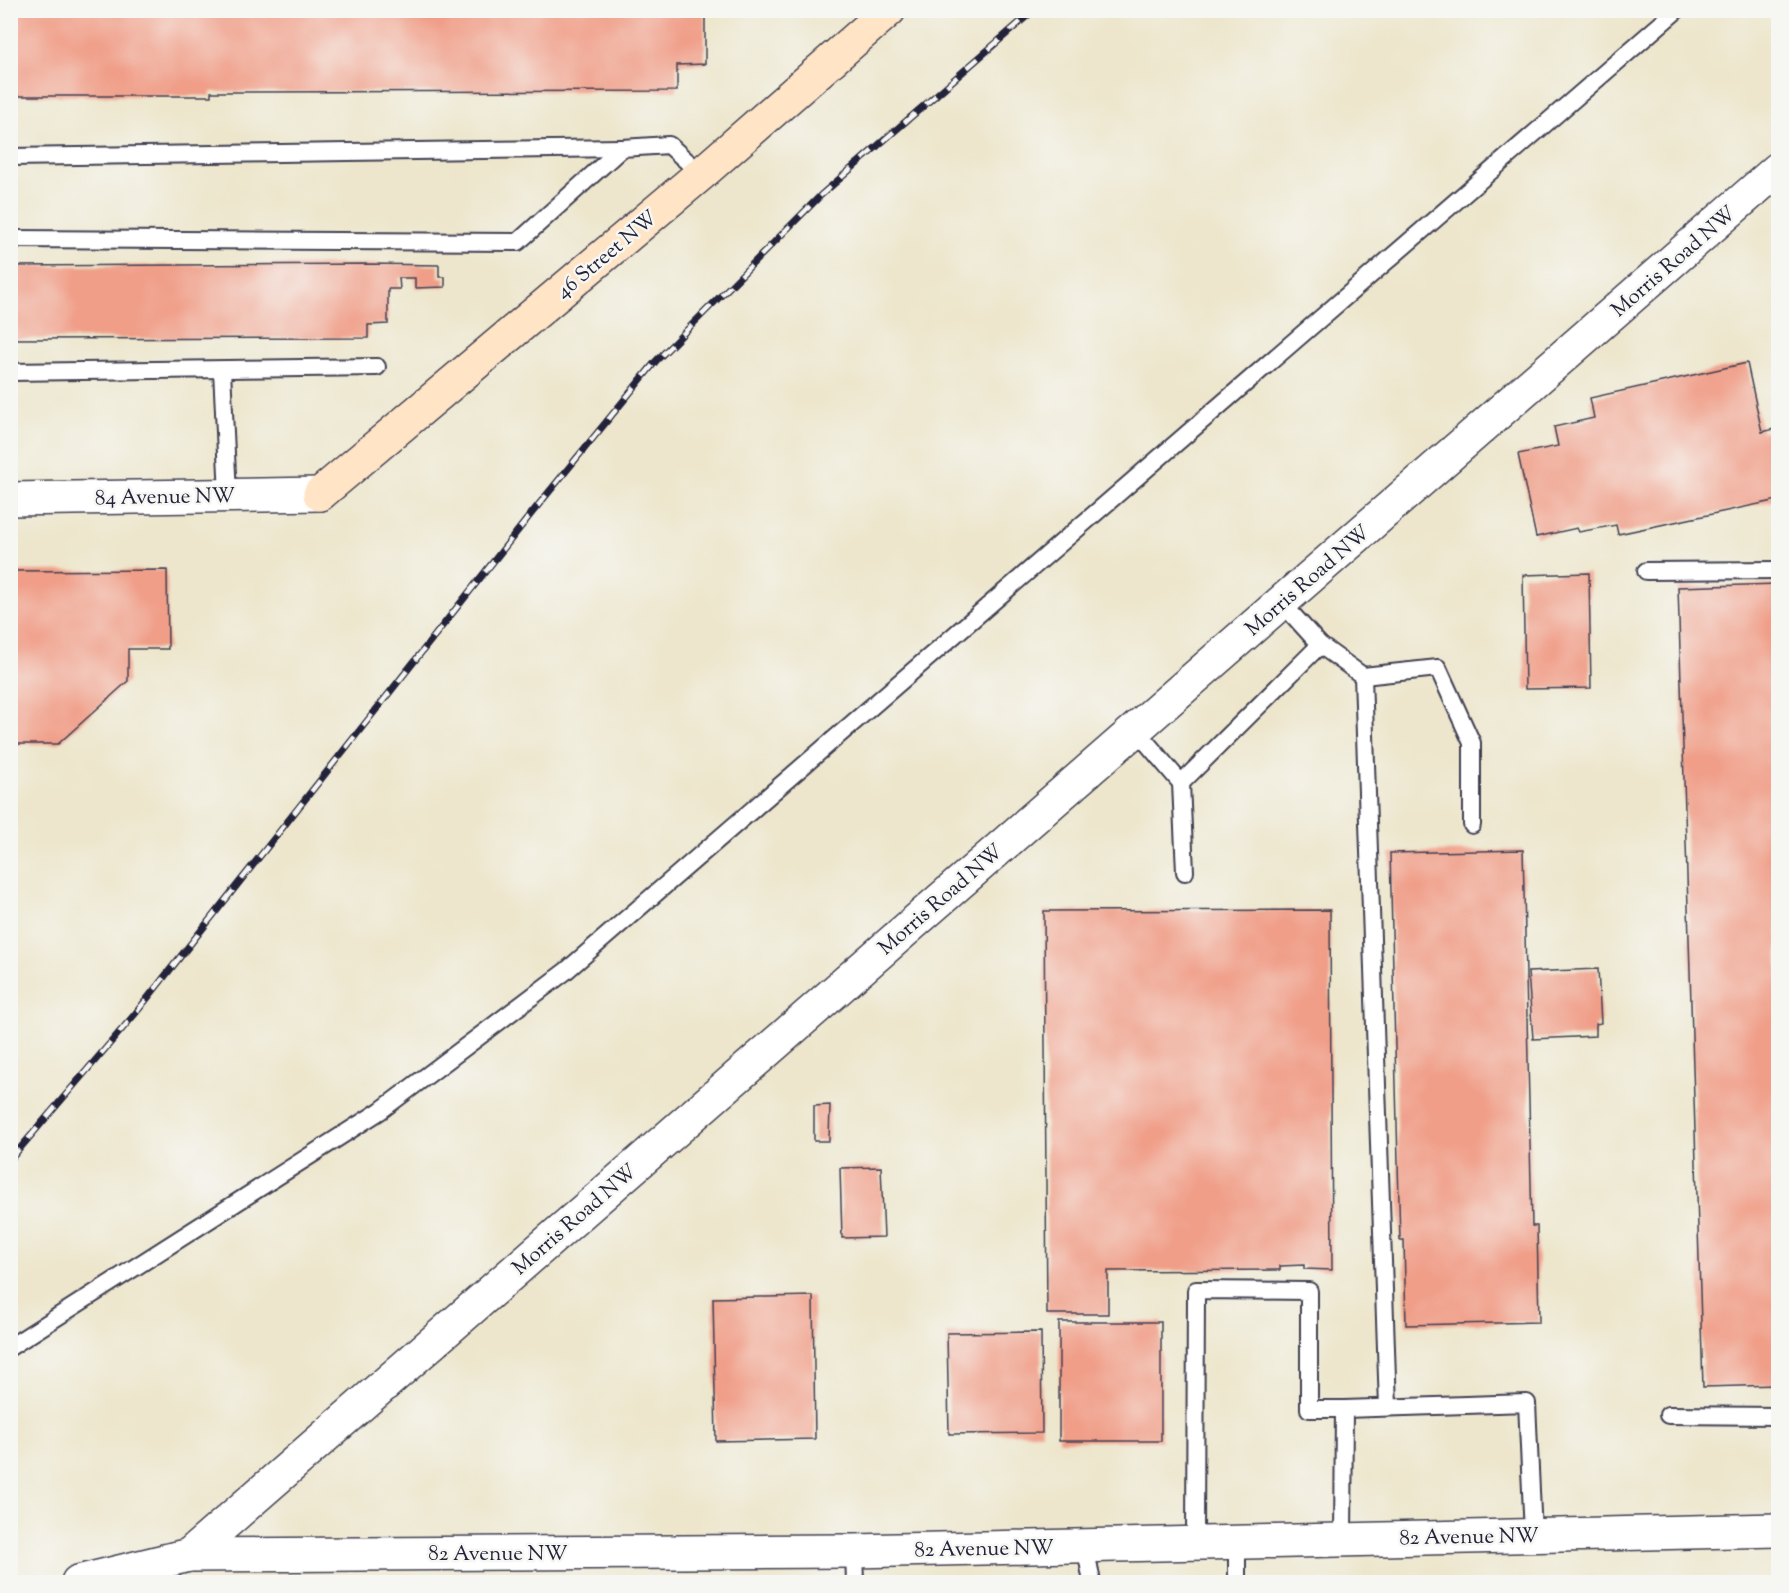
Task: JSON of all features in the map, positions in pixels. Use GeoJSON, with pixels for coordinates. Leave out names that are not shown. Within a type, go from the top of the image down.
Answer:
{"type":"FeatureCollection","features":[{"type":"Feature","properties":{"kind":"street","name":"46 Street NW"},"geometry":{"type":"LineString","coordinates":[[320,494],[701,174],[889,10]]}},
{"type":"Feature","properties":{"kind":"street","name":"Morris Road NW"},"geometry":{"type":"LineString","coordinates":[[78,1582],[189,1555],[1779,169]]}},
{"type":"Feature","properties":{"kind":"street","name":"84 Avenue NW"},"geometry":{"type":"LineString","coordinates":[[10,499],[320,494]]}},
{"type":"Feature","properties":{"kind":"street","name":"82 Avenue NW"},"geometry":{"type":"LineString","coordinates":[[189,1555],[855,1567],[1085,1545],[1779,1530]]}},
{"type":"Feature","properties":{"kind":"lane"},"geometry":{"type":"LineString","coordinates":[[10,1347],[380,1111],[566,971],[1677,10]]}},
{"type":"Feature","properties":{"kind":"lane"},"geometry":{"type":"LineString","coordinates":[[10,157],[622,148],[669,145],[701,174]]}},
{"type":"Feature","properties":{"kind":"lane"},"geometry":{"type":"LineString","coordinates":[[10,239],[518,242],[622,148]]}},
{"type":"Feature","properties":{"kind":"lane"},"geometry":{"type":"LineString","coordinates":[[10,372],[377,367]]}},
{"type":"Feature","properties":{"kind":"lane"},"geometry":{"type":"LineString","coordinates":[[222,370],[228,495]]}},
{"type":"Feature","properties":{"kind":"lane"},"geometry":{"type":"LineString","coordinates":[[1646,571],[1779,570]]}},
{"type":"Feature","properties":{"kind":"lane"},"geometry":{"type":"LineString","coordinates":[[1282,603],[1320,645],[1363,676],[1438,668],[1473,743],[1472,825]]}},
{"type":"Feature","properties":{"kind":"lane"},"geometry":{"type":"LineString","coordinates":[[1181,783],[1320,645]]}},
{"type":"Feature","properties":{"kind":"lane"},"geometry":{"type":"LineString","coordinates":[[1363,676],[1388,1407]]}},
{"type":"Feature","properties":{"kind":"lane"},"geometry":{"type":"LineString","coordinates":[[1135,729],[1181,783],[1185,872]]}},
{"type":"Feature","properties":{"kind":"lane"},"geometry":{"type":"LineString","coordinates":[[1195,1542],[1196,1290],[1309,1291],[1309,1409],[1527,1403],[1533,1535]]}},
{"type":"Feature","properties":{"kind":"lane"},"geometry":{"type":"LineString","coordinates":[[1343,1539],[1344,1409]]}},
{"type":"Feature","properties":{"kind":"lane"},"geometry":{"type":"LineString","coordinates":[[1668,1415],[1779,1416]]}},
{"type":"Feature","properties":{"kind":"lane"},"geometry":{"type":"LineString","coordinates":[[1237,1541],[1238,1582]]}},
{"type":"Feature","properties":{"kind":"lane"},"geometry":{"type":"LineString","coordinates":[[1085,1545],[1092,1582]]}},
{"type":"Feature","properties":{"kind":"building"},"geometry":{"type":"Polygon","coordinates":[[[10,10],[705,10],[705,64],[677,65],[677,91],[211,92],[211,96],[10,96],[10,10]]]}},
{"type":"Feature","properties":{"kind":"building"},"geometry":{"type":"Polygon","coordinates":[[[439,265],[439,277],[445,277],[445,287],[415,288],[415,278],[399,278],[400,289],[388,289],[388,324],[368,325],[368,338],[10,339],[10,266],[439,265]]]}},
{"type":"Feature","properties":{"kind":"building"},"geometry":{"type":"Polygon","coordinates":[[[1747,363],[1762,432],[1778,428],[1778,500],[1618,534],[1616,525],[1579,532],[1577,528],[1536,537],[1518,454],[1558,446],[1554,427],[1594,418],[1590,398],[1747,363]]]}},
{"type":"Feature","properties":{"kind":"building"},"geometry":{"type":"Polygon","coordinates":[[[167,570],[168,649],[128,649],[128,681],[58,744],[10,744],[10,571],[167,570]]]}},
{"type":"Feature","properties":{"kind":"building"},"geometry":{"type":"Polygon","coordinates":[[[1589,573],[1591,688],[1525,689],[1523,575],[1589,573]]]}},
{"type":"Feature","properties":{"kind":"building"},"geometry":{"type":"Polygon","coordinates":[[[1778,584],[1778,1385],[1703,1387],[1678,587],[1778,584]]]}},
{"type":"Feature","properties":{"kind":"building"},"geometry":{"type":"Polygon","coordinates":[[[1523,850],[1532,1226],[1537,1226],[1539,1322],[1406,1325],[1404,1240],[1400,1240],[1390,853],[1523,850]]]}},
{"type":"Feature","properties":{"kind":"building"},"geometry":{"type":"Polygon","coordinates":[[[1330,910],[1332,1270],[1304,1269],[1304,1265],[1280,1266],[1280,1270],[1108,1271],[1108,1314],[1047,1314],[1044,911],[1330,910]]]}},
{"type":"Feature","properties":{"kind":"building"},"geometry":{"type":"Polygon","coordinates":[[[1598,969],[1601,1023],[1596,1024],[1596,1036],[1533,1039],[1528,972],[1598,969]]]}},
{"type":"Feature","properties":{"kind":"building"},"geometry":{"type":"Polygon","coordinates":[[[830,1105],[829,1141],[814,1141],[814,1106],[830,1105]]]}},
{"type":"Feature","properties":{"kind":"building"},"geometry":{"type":"Polygon","coordinates":[[[881,1167],[884,1237],[842,1238],[840,1168],[881,1167]]]}},
{"type":"Feature","properties":{"kind":"building"},"geometry":{"type":"Polygon","coordinates":[[[813,1296],[815,1439],[716,1441],[713,1298],[813,1296]]]}},
{"type":"Feature","properties":{"kind":"building"},"geometry":{"type":"Polygon","coordinates":[[[1059,1322],[1161,1322],[1161,1441],[1059,1441],[1059,1322]]]}},
{"type":"Feature","properties":{"kind":"building"},"geometry":{"type":"Polygon","coordinates":[[[1041,1332],[1042,1433],[949,1434],[947,1333],[1041,1332]]]}},
{"type":"Feature","properties":{"kind":"railway"},"geometry":{"type":"LineString","coordinates":[[10,1160],[135,1014],[531,514],[656,361],[821,195],[1034,10]]}}]}
